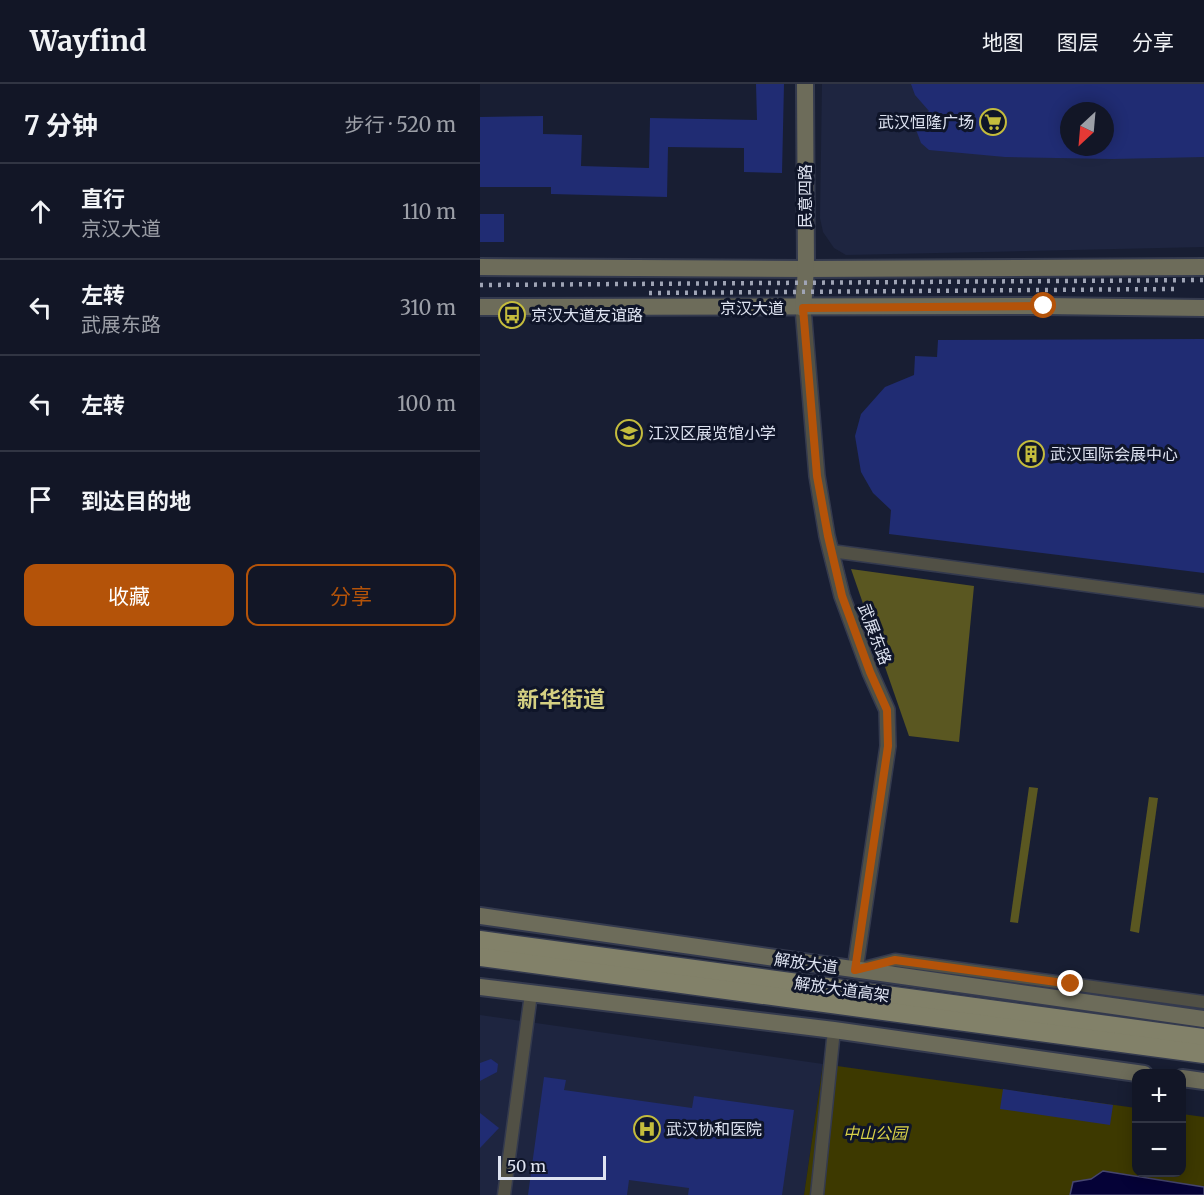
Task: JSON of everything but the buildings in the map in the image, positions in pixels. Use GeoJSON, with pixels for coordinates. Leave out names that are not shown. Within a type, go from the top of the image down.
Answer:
{"type":"FeatureCollection","features":[{"type":"Feature","properties":{"kind":"main road","name":"民意四路"},"geometry":{"type":"LineString","coordinates":[[803,308],[806,269],[805,84]]}},
{"type":"Feature","properties":{"kind":"main road"},"geometry":{"type":"LineString","coordinates":[[480,267],[806,269],[1204,267]]}},
{"type":"Feature","properties":{"kind":"main road","name":"京汉大道"},"geometry":{"type":"LineString","coordinates":[[480,307],[1204,308]]}},
{"type":"Feature","properties":{"kind":"main road","name":"解放大道"},"geometry":{"type":"LineString","coordinates":[[480,916],[1204,1019]]}},
{"type":"Feature","properties":{"kind":"main road","name":"解放大道高架"},"geometry":{"type":"LineString","coordinates":[[480,940],[1204,1038]]}},
{"type":"Feature","properties":{"kind":"main road","name":"解放大道高架"},"geometry":{"type":"LineString","coordinates":[[480,957],[1204,1054]]}},
{"type":"Feature","properties":{"kind":"main road"},"geometry":{"type":"LineString","coordinates":[[480,987],[834,1030],[1132,1072]]}},
{"type":"Feature","properties":{"kind":"main road"},"geometry":{"type":"LineString","coordinates":[[1186,1079],[1204,1081]]}},
{"type":"Feature","properties":{"kind":"street","name":"武展东路"},"geometry":{"type":"LineString","coordinates":[[803,308],[817,476],[831,551],[842,596],[870,672],[887,710],[888,746],[855,970]]}},
{"type":"Feature","properties":{"kind":"street"},"geometry":{"type":"LineString","coordinates":[[831,551],[1204,601]]}},
{"type":"Feature","properties":{"kind":"street"},"geometry":{"type":"LineString","coordinates":[[855,970],[895,960],[1204,1002]]}},
{"type":"Feature","properties":{"kind":"street"},"geometry":{"type":"LineString","coordinates":[[504,1195],[531,994]]}},
{"type":"Feature","properties":{"kind":"street"},"geometry":{"type":"LineString","coordinates":[[817,1195],[834,1030]]}},
{"type":"Feature","properties":{"kind":"shaded area","name":"武汉恒隆广场"},"geometry":{"type":"Polygon","coordinates":[[[822,84],[1204,84],[1204,247],[846,255],[834,248],[823,232],[820,218],[822,84]]]}},
{"type":"Feature","properties":{"kind":"shaded area"},"geometry":{"type":"Polygon","coordinates":[[[851,569],[974,586],[959,742],[909,736],[851,569]]]}},
{"type":"Feature","properties":{"kind":"shaded area"},"geometry":{"type":"Polygon","coordinates":[[[1029,787],[1038,788],[1018,923],[1010,922],[1029,787]]]}},
{"type":"Feature","properties":{"kind":"shaded area"},"geometry":{"type":"Polygon","coordinates":[[[1149,797],[1158,798],[1139,933],[1130,931],[1149,797]]]}},
{"type":"Feature","properties":{"kind":"shaded area","name":"武汉协和医院"},"geometry":{"type":"Polygon","coordinates":[[[480,1015],[823,1064],[804,1195],[480,1195],[480,1015]]]}},
{"type":"Feature","properties":{"kind":"shaded area"},"geometry":{"type":"Polygon","coordinates":[[[1103,1171],[1204,1187],[1204,1195],[1070,1195],[1073,1182],[1091,1179],[1103,1171]]]}},
{"type":"Feature","properties":{"kind":"green space","name":"中山公园"},"geometry":{"type":"Polygon","coordinates":[[[823,1064],[1132,1107],[1132,1177],[1186,1177],[1186,1115],[1204,1117],[1204,1195],[804,1195],[823,1064]]]}},
{"type":"Feature","properties":{"kind":"railway"},"geometry":{"type":"LineString","coordinates":[[480,285],[1204,280]]}},
{"type":"Feature","properties":{"kind":"railway"},"geometry":{"type":"LineString","coordinates":[[649,293],[1174,289]]}},
{"type":"Feature","properties":{"kind":"place","name":"武汉恒隆广场"},"geometry":{"type":"Point","coordinates":[993,122]}},
{"type":"Feature","properties":{"kind":"place","name":"京汉大道友谊路"},"geometry":{"type":"Point","coordinates":[512,315]}},
{"type":"Feature","properties":{"kind":"place","name":"江汉区展览馆小学"},"geometry":{"type":"Point","coordinates":[629,433]}},
{"type":"Feature","properties":{"kind":"place","name":"武汉国际会展中心"},"geometry":{"type":"Point","coordinates":[1031,454]}},
{"type":"Feature","properties":{"kind":"place","name":"武汉协和医院"},"geometry":{"type":"Point","coordinates":[647,1129]}},
{"type":"Feature","properties":{"kind":"district","name":"新华街道"},"geometry":{"type":"Point","coordinates":[561,699]}},
{"type":"Feature","properties":{"kind":"route"},"geometry":{"type":"LineString","coordinates":[[1044,306],[803,308],[817,476],[828,536],[842,596],[870,672],[887,710],[888,746],[855,970],[895,960],[1071,984]]}}]}
